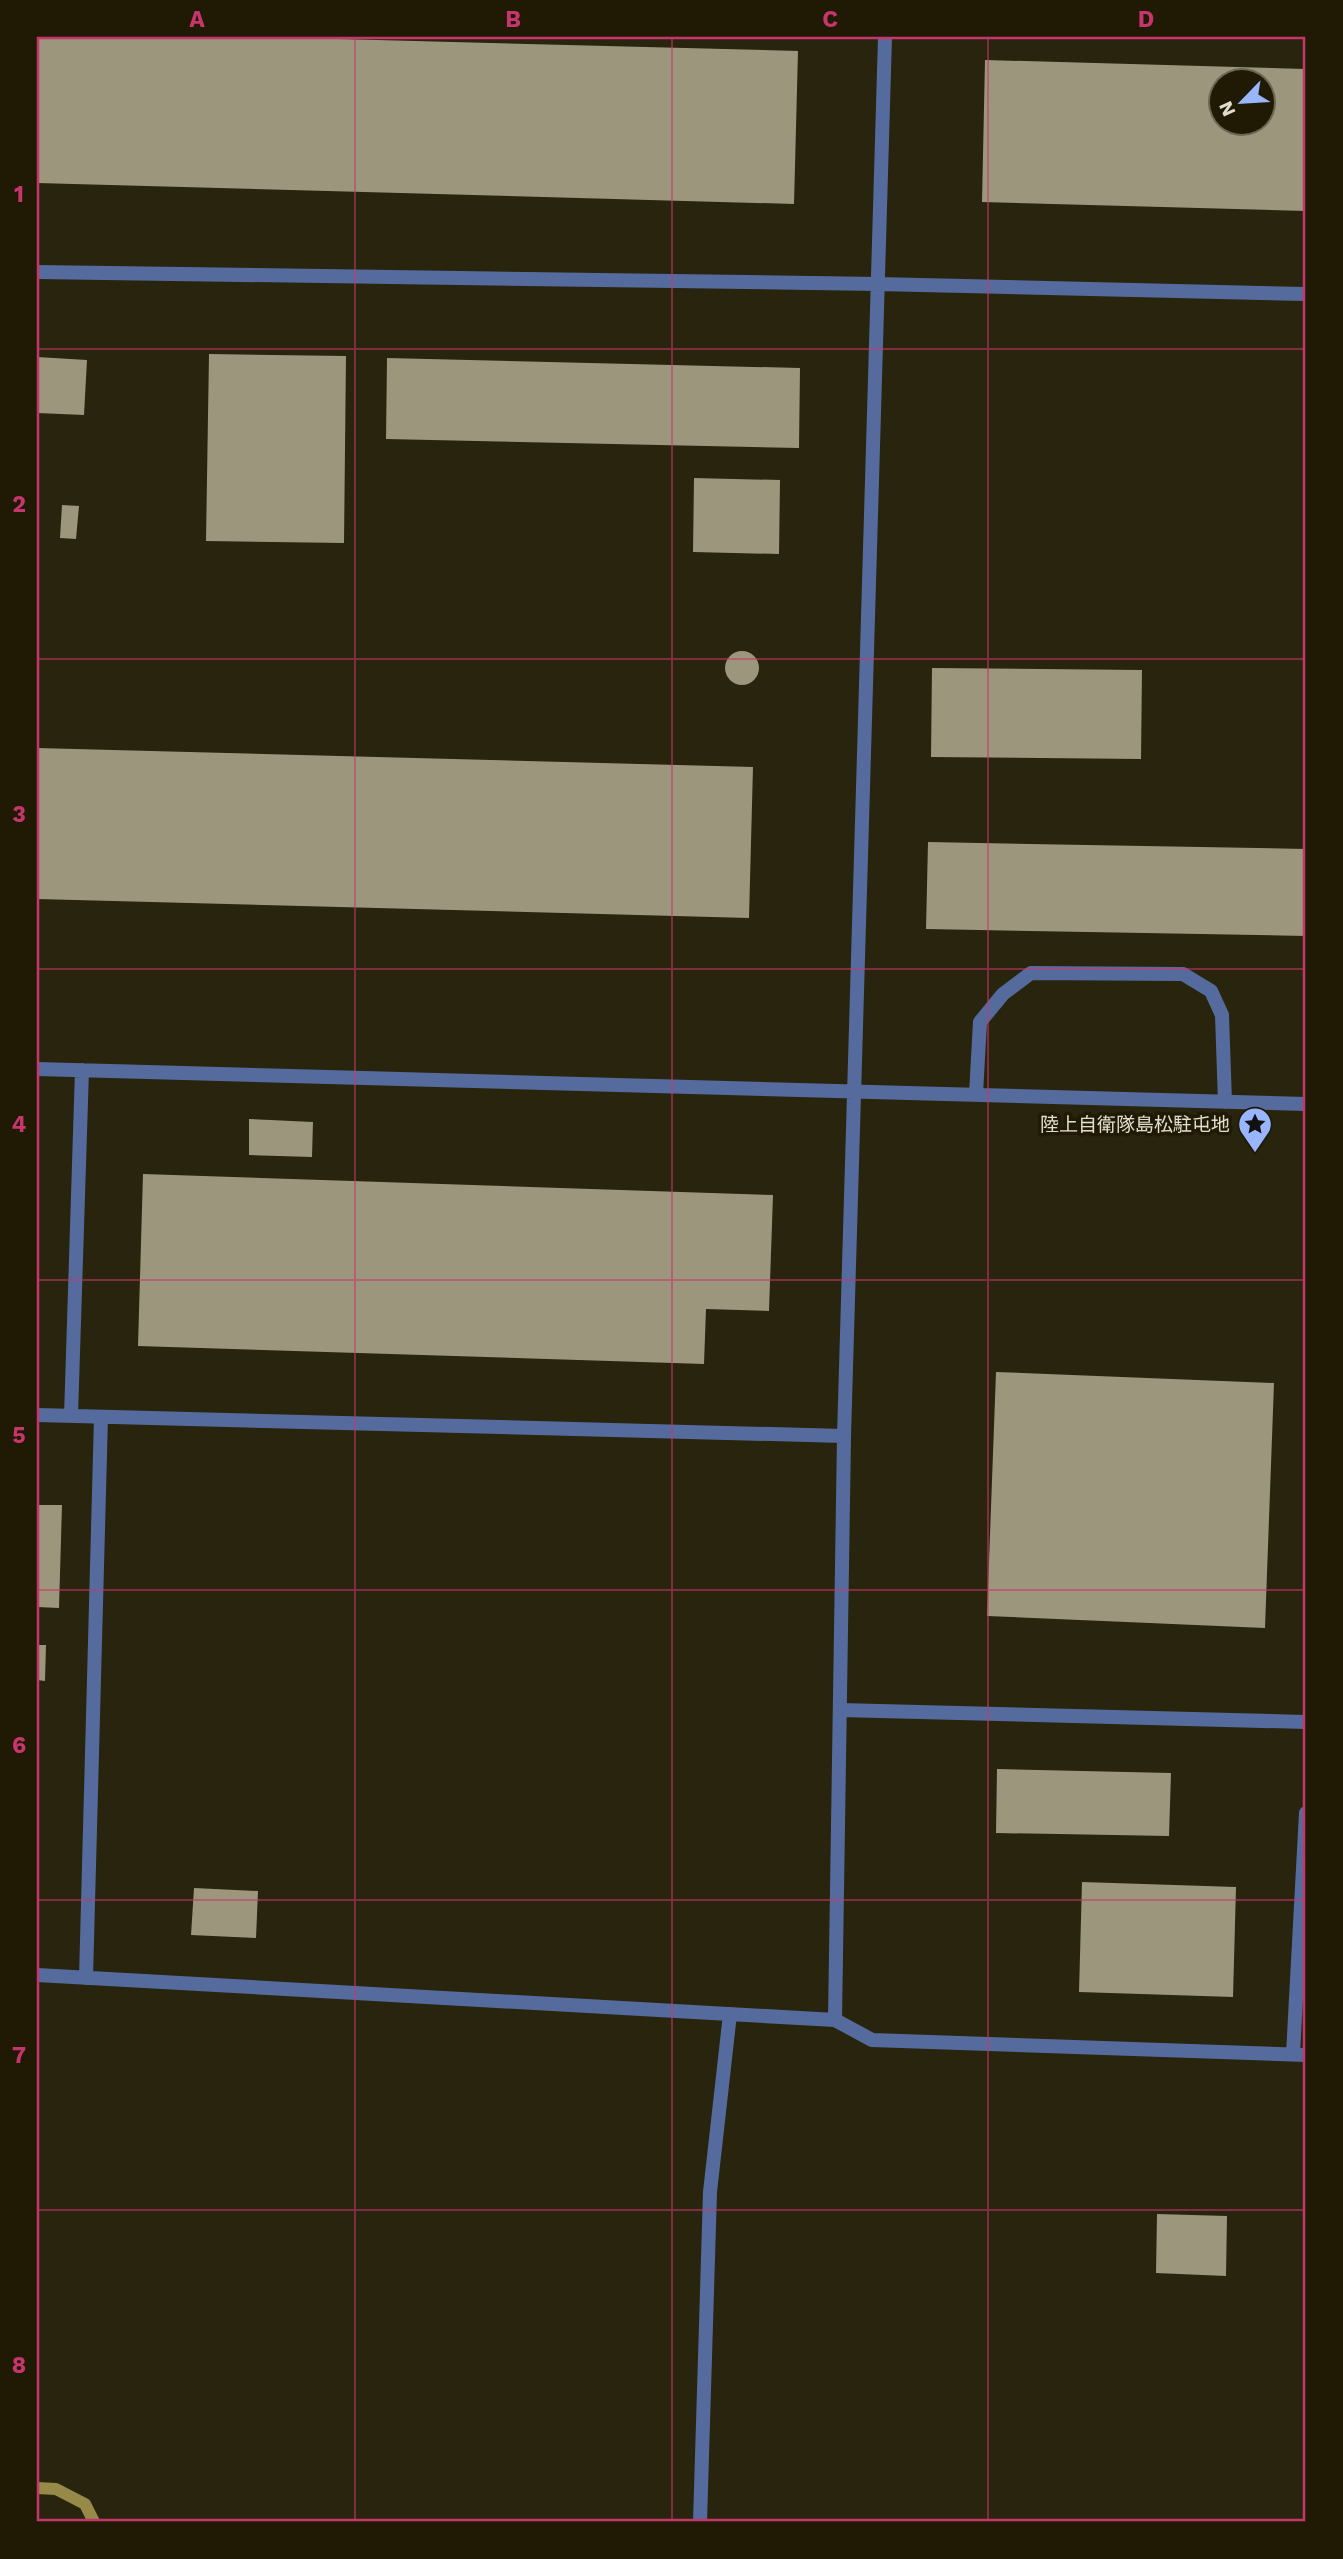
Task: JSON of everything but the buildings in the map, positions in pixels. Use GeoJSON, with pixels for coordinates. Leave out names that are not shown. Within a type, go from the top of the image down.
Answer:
{"type":"FeatureCollection","features":[{"type":"Feature","properties":{"kind":"lane"},"geometry":{"type":"LineString","coordinates":[[835,2020],[844,1436],[885,37]]}},
{"type":"Feature","properties":{"kind":"lane"},"geometry":{"type":"LineString","coordinates":[[37,272],[878,284],[1306,294]]}},
{"type":"Feature","properties":{"kind":"lane"},"geometry":{"type":"LineString","coordinates":[[976,1094],[981,1022],[1003,994],[1031,973],[1183,974],[1211,991],[1223,1015],[1225,1102]]}},
{"type":"Feature","properties":{"kind":"lane"},"geometry":{"type":"LineString","coordinates":[[37,1069],[1306,1104]]}},
{"type":"Feature","properties":{"kind":"lane"},"geometry":{"type":"LineString","coordinates":[[71,1416],[82,1070]]}},
{"type":"Feature","properties":{"kind":"lane"},"geometry":{"type":"LineString","coordinates":[[37,1415],[844,1436]]}},
{"type":"Feature","properties":{"kind":"lane"},"geometry":{"type":"LineString","coordinates":[[86,1978],[101,1417]]}},
{"type":"Feature","properties":{"kind":"lane"},"geometry":{"type":"LineString","coordinates":[[840,1710],[1306,1722]]}},
{"type":"Feature","properties":{"kind":"lane"},"geometry":{"type":"LineString","coordinates":[[37,1975],[835,2020],[872,2040],[1299,2054],[1306,1813]]}},
{"type":"Feature","properties":{"kind":"lane"},"geometry":{"type":"LineString","coordinates":[[700,2522],[710,2192],[730,2014]]}},
{"type":"Feature","properties":{"kind":"waterway"},"geometry":{"type":"LineString","coordinates":[[37,2488],[56,2489],[85,2504],[94,2522]]}},
{"type":"Feature","properties":{"kind":"place","name":"陸上自衛隊島松駐屯地"},"geometry":{"type":"Point","coordinates":[1255,1154]}}]}
